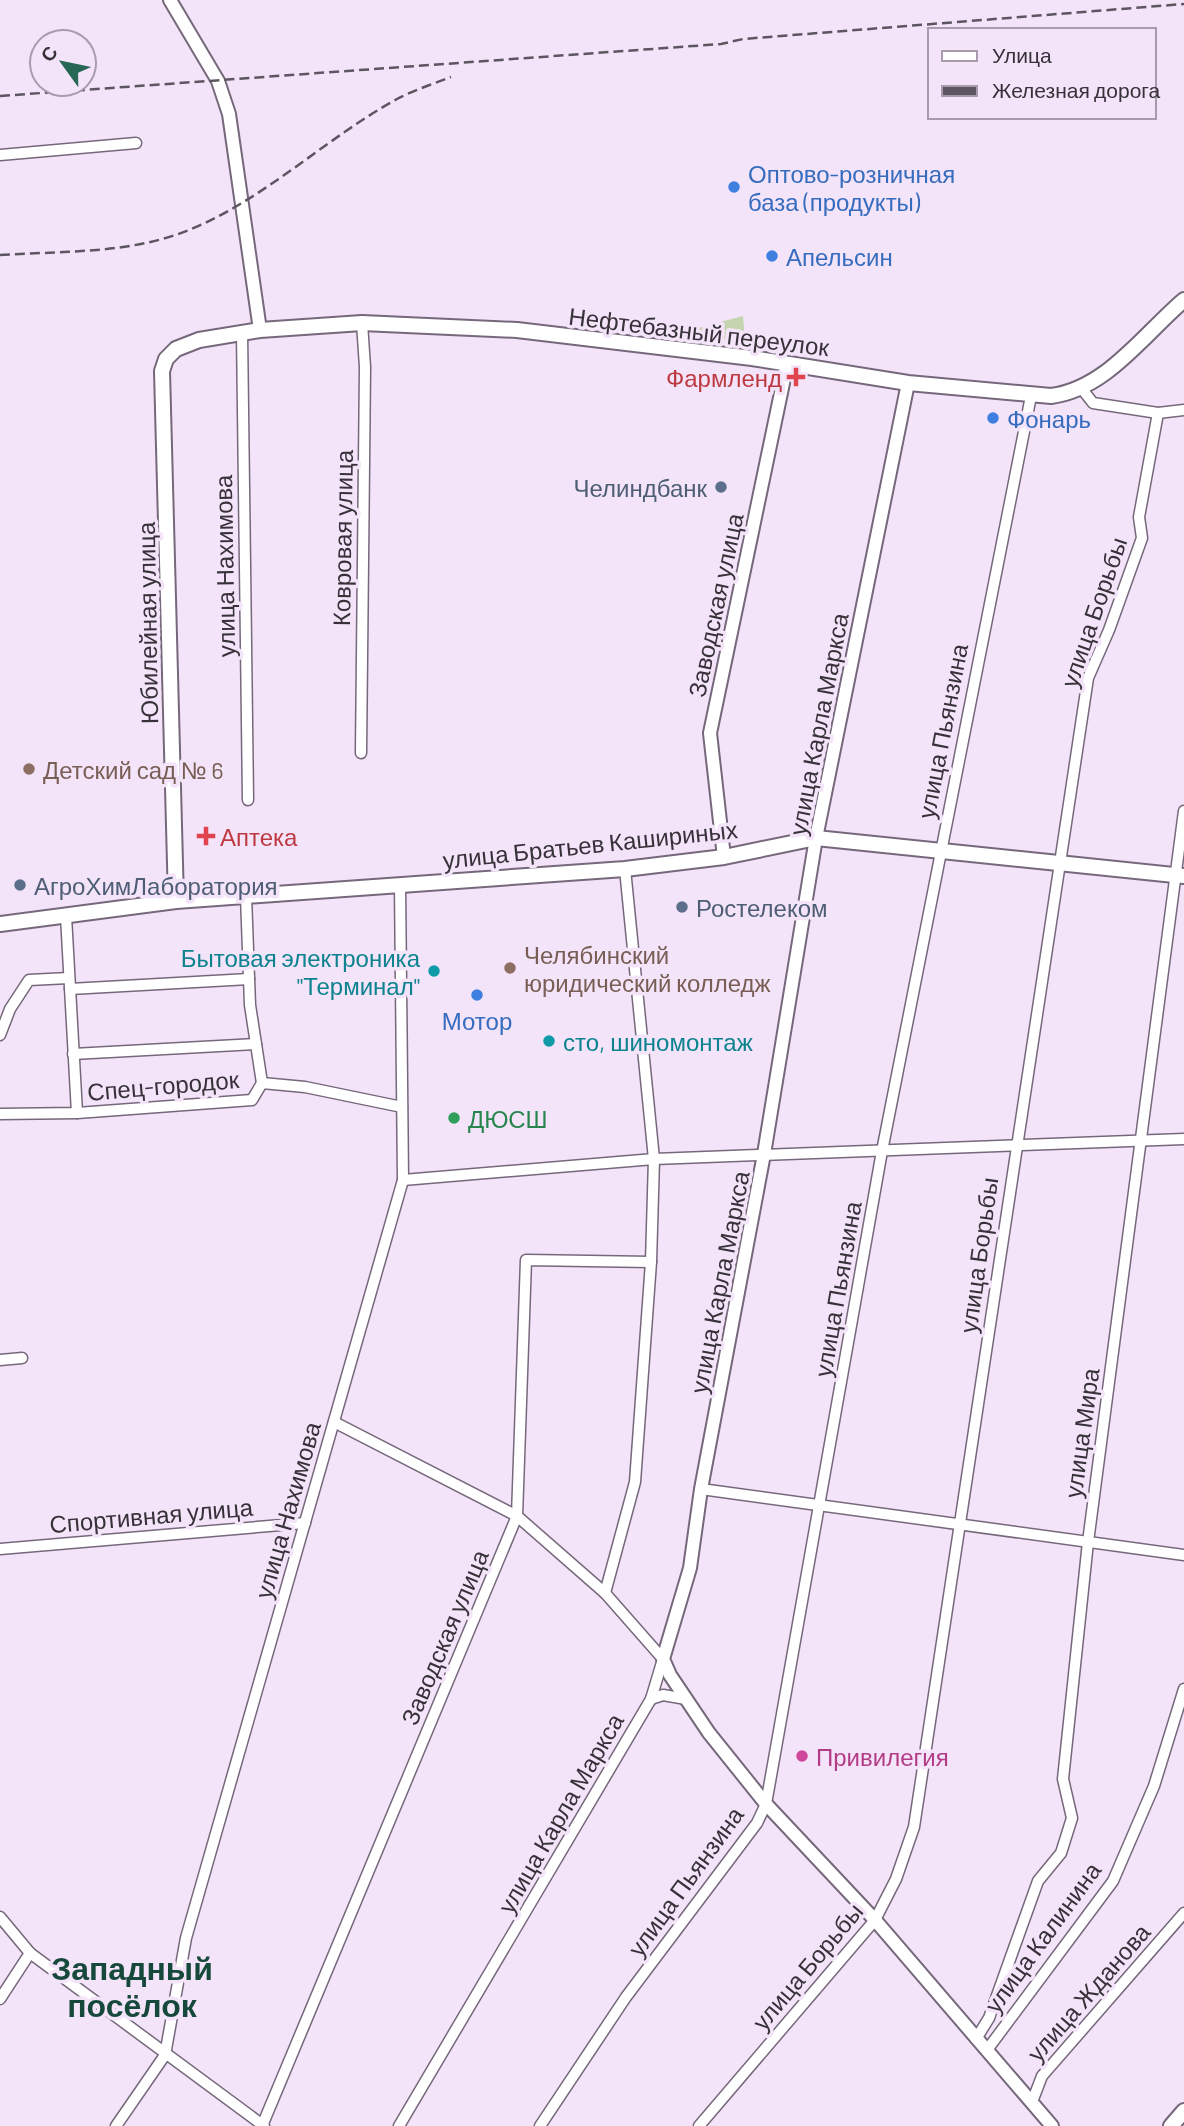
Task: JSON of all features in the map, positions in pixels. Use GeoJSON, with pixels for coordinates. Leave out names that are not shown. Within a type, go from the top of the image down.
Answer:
{"type":"FeatureCollection","features":[{"type":"Feature","properties":{"kind":"main road","name":"Нефтебазный переулок"},"geometry":{"type":"LineString","coordinates":[[176,349],[199,340],[242,332],[362,323],[517,330],[787,364],[908,383],[1031,396],[1062,395],[1082,389],[1100,377],[1184,300]]}},
{"type":"Feature","properties":{"kind":"main road","name":"Юбилейная улица"},"geometry":{"type":"LineString","coordinates":[[176,349],[166,359],[162,371],[176,901]]}},
{"type":"Feature","properties":{"kind":"main road","name":"улица Братьев Кашириных"},"geometry":{"type":"LineString","coordinates":[[0,924],[176,901],[625,869],[724,857],[816,838],[1180,876]]}},
{"type":"Feature","properties":{"kind":"main road"},"geometry":{"type":"LineString","coordinates":[[1171,2126],[1184,2111]]}},
{"type":"Feature","properties":{"kind":"street"},"geometry":{"type":"LineString","coordinates":[[170,0],[218,81],[229,114],[260,330]]}},
{"type":"Feature","properties":{"kind":"street"},"geometry":{"type":"LineString","coordinates":[[0,155],[136,143]]}},
{"type":"Feature","properties":{"kind":"street","name":"Ковровая улица"},"geometry":{"type":"LineString","coordinates":[[361,753],[362,323]]}},
{"type":"Feature","properties":{"kind":"street","name":"улица Нахимова"},"geometry":{"type":"LineString","coordinates":[[242,332],[248,800]]}},
{"type":"Feature","properties":{"kind":"street","name":"Заводская улица"},"geometry":{"type":"LineString","coordinates":[[724,857],[710,733],[787,364]]}},
{"type":"Feature","properties":{"kind":"street","name":"улица Карла Маркса"},"geometry":{"type":"LineString","coordinates":[[399,2126],[651,1699],[690,1568],[701,1489],[764,1154],[816,838],[908,383]]}},
{"type":"Feature","properties":{"kind":"street"},"geometry":{"type":"LineString","coordinates":[[1082,389],[1093,403],[1158,413],[1184,410]]}},
{"type":"Feature","properties":{"kind":"street","name":"улица Пьянзина"},"geometry":{"type":"LineString","coordinates":[[540,2126],[625,1997],[757,1823],[766,1804],[882,1151],[1031,396]]}},
{"type":"Feature","properties":{"kind":"street","name":"улица Борьбы"},"geometry":{"type":"LineString","coordinates":[[699,2126],[875,1920],[896,1880],[914,1827],[1088,678],[1109,630],[1142,538],[1139,517],[1158,413]]}},
{"type":"Feature","properties":{"kind":"street","name":"улица Мира"},"geometry":{"type":"LineString","coordinates":[[976,2039],[989,2018],[1038,1881],[1061,1853],[1072,1818],[1063,1779],[1088,1542],[1180,876],[1184,811]]}},
{"type":"Feature","properties":{"kind":"street"},"geometry":{"type":"LineString","coordinates":[[606,1593],[635,1482],[652,1262],[654,1159],[625,869]]}},
{"type":"Feature","properties":{"kind":"street","name":"улица Нахимова"},"geometry":{"type":"LineString","coordinates":[[116,2126],[165,2055],[186,1938],[403,1180],[400,885]]}},
{"type":"Feature","properties":{"kind":"street"},"geometry":{"type":"LineString","coordinates":[[246,896],[249,979],[262,1083]]}},
{"type":"Feature","properties":{"kind":"street"},"geometry":{"type":"LineString","coordinates":[[66,916],[76,1113]]}},
{"type":"Feature","properties":{"kind":"street"},"geometry":{"type":"LineString","coordinates":[[0,1035],[5,1009],[29,980],[70,984],[249,979]]}},
{"type":"Feature","properties":{"kind":"street"},"geometry":{"type":"LineString","coordinates":[[73,1054],[256,1044]]}},
{"type":"Feature","properties":{"kind":"street","name":"Спец-городок"},"geometry":{"type":"LineString","coordinates":[[0,1114],[76,1113],[251,1100],[262,1083],[305,1087],[402,1107]]}},
{"type":"Feature","properties":{"kind":"street"},"geometry":{"type":"LineString","coordinates":[[403,1180],[654,1159],[1184,1139]]}},
{"type":"Feature","properties":{"kind":"street","name":"Заводская улица"},"geometry":{"type":"LineString","coordinates":[[263,2126],[517,1516],[526,1260],[652,1262]]}},
{"type":"Feature","properties":{"kind":"street"},"geometry":{"type":"LineString","coordinates":[[0,1360],[22,1359]]}},
{"type":"Feature","properties":{"kind":"street"},"geometry":{"type":"LineString","coordinates":[[334,1422],[517,1516],[606,1593],[663,1660],[686,1699],[766,1804],[875,1920],[1052,2126]]}},
{"type":"Feature","properties":{"kind":"street"},"geometry":{"type":"LineString","coordinates":[[701,1489],[1184,1555]]}},
{"type":"Feature","properties":{"kind":"street","name":"Спортивная улица"},"geometry":{"type":"LineString","coordinates":[[0,1549],[305,1522]]}},
{"type":"Feature","properties":{"kind":"street","name":"улица Калинина"},"geometry":{"type":"LineString","coordinates":[[987,2050],[1113,1881],[1154,1786],[1184,1689]]}},
{"type":"Feature","properties":{"kind":"street"},"geometry":{"type":"LineString","coordinates":[[651,1699],[663,1695],[686,1699]]}},
{"type":"Feature","properties":{"kind":"street","name":"улица Жданова"},"geometry":{"type":"LineString","coordinates":[[1032,2102],[1042,2076],[1184,1913]]}},
{"type":"Feature","properties":{"kind":"street"},"geometry":{"type":"LineString","coordinates":[[0,1917],[30,1953],[263,2126]]}},
{"type":"Feature","properties":{"kind":"street"},"geometry":{"type":"LineString","coordinates":[[0,1999],[30,1953]]}},
{"type":"Feature","properties":{"kind":"green space"},"geometry":{"type":"Polygon","coordinates":[[[743,316],[745,342],[697,336],[698,328],[743,316]]]}},
{"type":"Feature","properties":{"kind":"railway"},"geometry":{"type":"LineString","coordinates":[[0,96],[721,44],[743,39],[1184,4]]}},
{"type":"Feature","properties":{"kind":"railway"},"geometry":{"type":"LineString","coordinates":[[0,255],[120,247],[167,238],[189,230],[244,202],[397,99],[451,77]]}},
{"type":"Feature","properties":{"kind":"place","name":"Оптово-розничная база (продукты)"},"geometry":{"type":"Point","coordinates":[734,187]}},
{"type":"Feature","properties":{"kind":"place","name":"Апельсин"},"geometry":{"type":"Point","coordinates":[772,256]}},
{"type":"Feature","properties":{"kind":"place","name":"Фармленд"},"geometry":{"type":"Point","coordinates":[796,377]}},
{"type":"Feature","properties":{"kind":"place","name":"Фонарь"},"geometry":{"type":"Point","coordinates":[993,418]}},
{"type":"Feature","properties":{"kind":"place","name":"Челиндбанк"},"geometry":{"type":"Point","coordinates":[721,487]}},
{"type":"Feature","properties":{"kind":"place","name":"Детский сад № 6"},"geometry":{"type":"Point","coordinates":[29,769]}},
{"type":"Feature","properties":{"kind":"place","name":"Аптека"},"geometry":{"type":"Point","coordinates":[206,836]}},
{"type":"Feature","properties":{"kind":"place","name":"АгроХимЛаборатория"},"geometry":{"type":"Point","coordinates":[20,885]}},
{"type":"Feature","properties":{"kind":"place","name":"Ростелеком"},"geometry":{"type":"Point","coordinates":[682,907]}},
{"type":"Feature","properties":{"kind":"place","name":"Челябинский юридический колледж"},"geometry":{"type":"Point","coordinates":[510,968]}},
{"type":"Feature","properties":{"kind":"place","name":"Бытовая электроника \"Терминал\""},"geometry":{"type":"Point","coordinates":[434,971]}},
{"type":"Feature","properties":{"kind":"place","name":"Мотор"},"geometry":{"type":"Point","coordinates":[477,995]}},
{"type":"Feature","properties":{"kind":"place","name":"сто, шиномонтаж"},"geometry":{"type":"Point","coordinates":[549,1041]}},
{"type":"Feature","properties":{"kind":"place","name":"ДЮСШ"},"geometry":{"type":"Point","coordinates":[454,1118]}},
{"type":"Feature","properties":{"kind":"place","name":"Привилегия"},"geometry":{"type":"Point","coordinates":[802,1756]}},
{"type":"Feature","properties":{"kind":"district","name":"Западный посёлок"},"geometry":{"type":"Point","coordinates":[132,1986]}}]}
